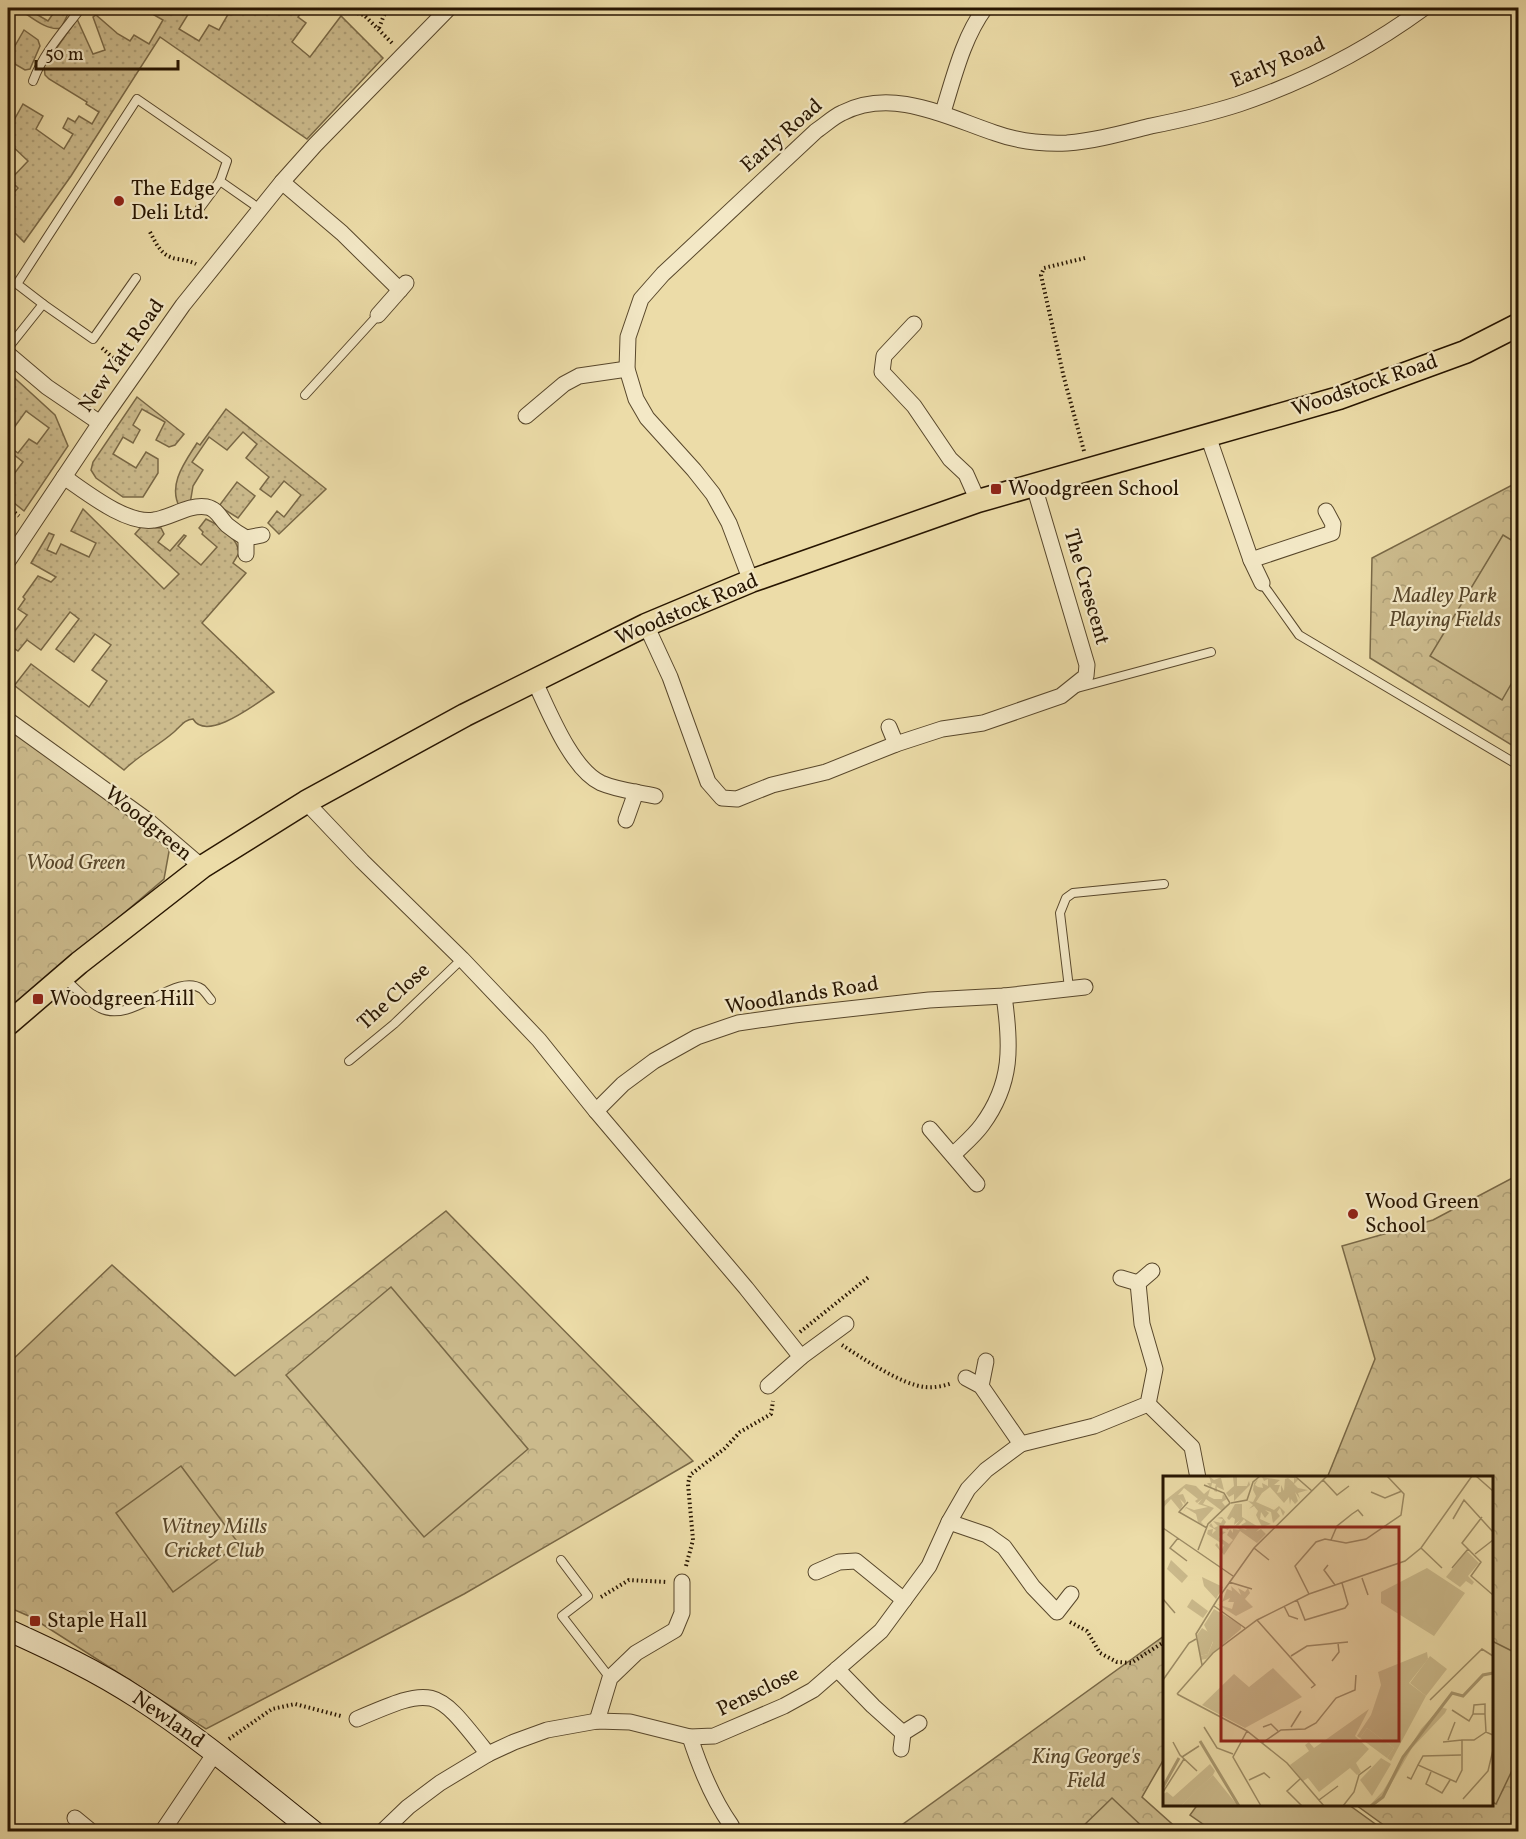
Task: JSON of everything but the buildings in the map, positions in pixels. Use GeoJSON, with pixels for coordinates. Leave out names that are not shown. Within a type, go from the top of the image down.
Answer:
{"type":"FeatureCollection","features":[{"type":"Feature","properties":{"kind":"main road","name":"Woodstock Road"},"geometry":{"type":"LineString","coordinates":[[202,867],[306,802],[465,715],[646,625],[751,581],[978,501],[1339,398],[1464,352],[1518,325]]}},
{"type":"Feature","properties":{"kind":"main road","name":"Woodgreen"},"geometry":{"type":"LineString","coordinates":[[8,1024],[63,977],[202,867]]}},
{"type":"Feature","properties":{"kind":"main road","name":"Newland"},"geometry":{"type":"LineString","coordinates":[[8,1629],[62,1654],[137,1697],[215,1754],[314,1832]]}},
{"type":"Feature","properties":{"kind":"street","name":"New Yatt Road"},"geometry":{"type":"LineString","coordinates":[[8,561],[183,304],[315,145],[449,8]]}},
{"type":"Feature","properties":{"kind":"street"},"geometry":{"type":"LineString","coordinates":[[943,112],[959,61],[978,18],[985,8]]}},
{"type":"Feature","properties":{"kind":"street","name":"Early Road"},"geometry":{"type":"LineString","coordinates":[[751,581],[729,523],[713,494],[647,418],[636,399],[627,369],[628,337],[641,300],[693,244],[816,131],[843,112],[865,105],[886,102],[943,112],[996,134],[1029,142],[1066,143],[1102,138],[1239,104],[1296,82],[1368,45],[1424,8]]}},
{"type":"Feature","properties":{"kind":"street"},"geometry":{"type":"LineString","coordinates":[[282,182],[403,286],[378,315]]}},
{"type":"Feature","properties":{"kind":"street"},"geometry":{"type":"LineString","coordinates":[[914,324],[884,356],[882,372],[914,406],[950,459],[966,474],[978,501]]}},
{"type":"Feature","properties":{"kind":"street"},"geometry":{"type":"LineString","coordinates":[[8,354],[47,387],[100,423]]}},
{"type":"Feature","properties":{"kind":"street"},"geometry":{"type":"LineString","coordinates":[[526,416],[564,384],[579,376],[627,369]]}},
{"type":"Feature","properties":{"kind":"street"},"geometry":{"type":"LineString","coordinates":[[1208,436],[1251,560],[1262,583]]}},
{"type":"Feature","properties":{"kind":"street"},"geometry":{"type":"LineString","coordinates":[[64,477],[115,512],[152,521],[195,507],[207,507],[215,511],[225,523],[246,538],[262,535]]}},
{"type":"Feature","properties":{"kind":"street","name":"The Crescent"},"geometry":{"type":"LineString","coordinates":[[646,625],[670,677],[708,782],[722,798],[737,799],[772,785],[826,772],[896,744],[942,729],[983,723],[1061,696],[1086,676],[1087,665],[1034,486]]}},
{"type":"Feature","properties":{"kind":"street"},"geometry":{"type":"LineString","coordinates":[[1251,560],[1332,533],[1333,524],[1326,511]]}},
{"type":"Feature","properties":{"kind":"street"},"geometry":{"type":"LineString","coordinates":[[246,538],[246,554]]}},
{"type":"Feature","properties":{"kind":"street"},"geometry":{"type":"LineString","coordinates":[[534,680],[582,770],[600,782],[655,796]]}},
{"type":"Feature","properties":{"kind":"street","name":"Woodgreen"},"geometry":{"type":"LineString","coordinates":[[8,720],[147,820],[202,867]]}},
{"type":"Feature","properties":{"kind":"street"},"geometry":{"type":"LineString","coordinates":[[889,727],[896,744]]}},
{"type":"Feature","properties":{"kind":"street"},"geometry":{"type":"LineString","coordinates":[[626,820],[636,792]]}},
{"type":"Feature","properties":{"kind":"street"},"geometry":{"type":"LineString","coordinates":[[306,802],[539,1040],[596,1112],[746,1288],[801,1357]]}},
{"type":"Feature","properties":{"kind":"street","name":"Woodlands Road"},"geometry":{"type":"LineString","coordinates":[[596,1112],[623,1084],[654,1061],[697,1037],[738,1023],[917,1001],[1004,996],[1085,987]]}},
{"type":"Feature","properties":{"kind":"street"},"geometry":{"type":"LineString","coordinates":[[953,1155],[982,1126],[998,1098],[1007,1075],[1010,1049],[1004,996]]}},
{"type":"Feature","properties":{"kind":"street"},"geometry":{"type":"LineString","coordinates":[[930,1129],[977,1184]]}},
{"type":"Feature","properties":{"kind":"street"},"geometry":{"type":"LineString","coordinates":[[1138,1283],[1152,1271]]}},
{"type":"Feature","properties":{"kind":"street"},"geometry":{"type":"LineString","coordinates":[[1121,1278],[1138,1283]]}},
{"type":"Feature","properties":{"kind":"street"},"geometry":{"type":"LineString","coordinates":[[1138,1283],[1142,1324],[1155,1369],[1148,1404],[1192,1448],[1198,1476]]}},
{"type":"Feature","properties":{"kind":"street"},"geometry":{"type":"LineString","coordinates":[[768,1386],[831,1333],[846,1324]]}},
{"type":"Feature","properties":{"kind":"street"},"geometry":{"type":"LineString","coordinates":[[981,1386],[986,1361]]}},
{"type":"Feature","properties":{"kind":"street"},"geometry":{"type":"LineString","coordinates":[[966,1378],[981,1386],[1021,1444]]}},
{"type":"Feature","properties":{"kind":"street","name":"Pensclose"},"geometry":{"type":"LineString","coordinates":[[382,1832],[408,1807],[440,1783],[488,1754],[547,1730],[597,1721],[630,1722],[690,1737],[714,1736],[784,1706],[813,1690],[881,1631],[928,1566],[968,1489],[980,1476],[1021,1444],[1094,1426],[1148,1404]]}},
{"type":"Feature","properties":{"kind":"street"},"geometry":{"type":"LineString","coordinates":[[950,1522],[987,1534],[1004,1547],[1033,1587],[1057,1612],[1071,1594]]}},
{"type":"Feature","properties":{"kind":"street"},"geometry":{"type":"LineString","coordinates":[[816,1572],[839,1562],[856,1561],[904,1599]]}},
{"type":"Feature","properties":{"kind":"street"},"geometry":{"type":"LineString","coordinates":[[597,1721],[610,1678],[636,1653],[675,1630],[682,1613],[682,1582]]}},
{"type":"Feature","properties":{"kind":"street"},"geometry":{"type":"LineString","coordinates":[[837,1669],[903,1733]]}},
{"type":"Feature","properties":{"kind":"street"},"geometry":{"type":"LineString","coordinates":[[357,1719],[407,1698],[427,1696],[443,1702],[488,1754]]}},
{"type":"Feature","properties":{"kind":"street"},"geometry":{"type":"LineString","coordinates":[[903,1733],[919,1723]]}},
{"type":"Feature","properties":{"kind":"street"},"geometry":{"type":"LineString","coordinates":[[901,1749],[903,1733]]}},
{"type":"Feature","properties":{"kind":"street"},"geometry":{"type":"LineString","coordinates":[[690,1737],[698,1763],[718,1807],[731,1825],[725,1832]]}},
{"type":"Feature","properties":{"kind":"street"},"geometry":{"type":"LineString","coordinates":[[162,1832],[215,1754]]}},
{"type":"Feature","properties":{"kind":"street"},"geometry":{"type":"LineString","coordinates":[[75,1818],[92,1832]]}},
{"type":"Feature","properties":{"kind":"lane"},"geometry":{"type":"LineString","coordinates":[[33,81],[39,65],[55,39],[81,8]]}},
{"type":"Feature","properties":{"kind":"lane"},"geometry":{"type":"LineString","coordinates":[[136,278],[93,339],[17,284],[137,99],[227,161],[220,181],[200,208]]}},
{"type":"Feature","properties":{"kind":"lane"},"geometry":{"type":"LineString","coordinates":[[220,181],[260,209]]}},
{"type":"Feature","properties":{"kind":"lane"},"geometry":{"type":"LineString","coordinates":[[8,348],[43,304]]}},
{"type":"Feature","properties":{"kind":"lane"},"geometry":{"type":"LineString","coordinates":[[305,395],[378,315]]}},
{"type":"Feature","properties":{"kind":"lane"},"geometry":{"type":"LineString","coordinates":[[1262,583],[1299,635],[1518,765]]}},
{"type":"Feature","properties":{"kind":"lane"},"geometry":{"type":"LineString","coordinates":[[1070,690],[1211,652]]}},
{"type":"Feature","properties":{"kind":"lane"},"geometry":{"type":"LineString","coordinates":[[1069,988],[1060,913],[1066,898],[1073,893],[1164,884]]}},
{"type":"Feature","properties":{"kind":"lane","name":"The Close"},"geometry":{"type":"LineString","coordinates":[[349,1061],[394,1024],[462,959]]}},
{"type":"Feature","properties":{"kind":"lane"},"geometry":{"type":"LineString","coordinates":[[63,977],[100,1008],[114,1011],[132,1008],[184,986],[200,988],[211,999]]}},
{"type":"Feature","properties":{"kind":"lane"},"geometry":{"type":"LineString","coordinates":[[561,1560],[588,1596],[562,1616],[610,1678]]}},
{"type":"Feature","properties":{"kind":"path"},"geometry":{"type":"LineString","coordinates":[[340,8],[364,15],[379,28],[403,56]]}},
{"type":"Feature","properties":{"kind":"path"},"geometry":{"type":"LineString","coordinates":[[379,28],[384,15],[391,8]]}},
{"type":"Feature","properties":{"kind":"path"},"geometry":{"type":"LineString","coordinates":[[150,232],[159,250],[169,257],[190,261],[209,273]]}},
{"type":"Feature","properties":{"kind":"path"},"geometry":{"type":"LineString","coordinates":[[1085,258],[1044,268],[1041,275],[1061,367],[1089,469]]}},
{"type":"Feature","properties":{"kind":"path"},"geometry":{"type":"LineString","coordinates":[[93,339],[126,368]]}},
{"type":"Feature","properties":{"kind":"path"},"geometry":{"type":"LineString","coordinates":[[8,507],[24,520]]}},
{"type":"Feature","properties":{"kind":"path"},"geometry":{"type":"LineString","coordinates":[[787,1341],[870,1276]]}},
{"type":"Feature","properties":{"kind":"path"},"geometry":{"type":"LineString","coordinates":[[831,1333],[842,1345],[862,1358],[904,1380],[924,1387],[943,1386],[966,1378]]}},
{"type":"Feature","properties":{"kind":"path"},"geometry":{"type":"LineString","coordinates":[[588,1596],[595,1600],[629,1580],[682,1582],[693,1540],[688,1484],[690,1475],[724,1449],[740,1432],[771,1414],[774,1397],[768,1386]]}},
{"type":"Feature","properties":{"kind":"path"},"geometry":{"type":"LineString","coordinates":[[1057,1612],[1087,1631],[1100,1653],[1118,1662],[1131,1663],[1163,1642]]}},
{"type":"Feature","properties":{"kind":"path"},"geometry":{"type":"LineString","coordinates":[[215,1754],[227,1740],[272,1709],[295,1704],[357,1719]]}},
{"type":"Feature","properties":{"kind":"green space"},"geometry":{"type":"Polygon","coordinates":[[[17,8],[26,8],[48,21],[57,8],[67,8],[65,12],[68,14],[61,28],[56,29],[38,22],[17,8]]]}},
{"type":"Feature","properties":{"kind":"green space"},"geometry":{"type":"Polygon","coordinates":[[[142,8],[192,8],[179,29],[199,41],[209,25],[219,30],[230,11],[226,8],[305,8],[298,17],[306,23],[292,42],[310,57],[341,16],[383,58],[307,139],[160,37],[71,176],[24,242],[8,226],[8,199],[18,188],[10,180],[28,161],[8,144],[8,117],[14,120],[23,104],[43,116],[36,129],[64,149],[73,134],[63,128],[68,118],[75,122],[79,116],[92,124],[99,112],[49,79],[45,75],[44,66],[77,19],[93,54],[105,50],[93,17],[96,15],[130,41],[134,35],[149,44],[163,20],[142,8]]]}},
{"type":"Feature","properties":{"kind":"green space"},"geometry":{"type":"Polygon","coordinates":[[[24,30],[38,40],[40,46],[30,69],[25,70],[8,60],[8,50],[12,51],[24,30]]]}},
{"type":"Feature","properties":{"kind":"green space"},"geometry":{"type":"Polygon","coordinates":[[[8,372],[55,415],[68,446],[24,511],[8,498],[8,482],[23,462],[8,450],[8,446],[18,453],[29,439],[37,444],[49,428],[26,411],[8,436],[8,372]]]}},
{"type":"Feature","properties":{"kind":"green space"},"geometry":{"type":"Polygon","coordinates":[[[137,397],[184,434],[175,445],[169,447],[156,440],[165,422],[142,409],[133,425],[140,430],[133,443],[123,437],[113,454],[136,468],[146,452],[158,459],[158,473],[143,497],[123,497],[96,478],[91,470],[93,462],[137,397]]]}},
{"type":"Feature","properties":{"kind":"green space"},"geometry":{"type":"Polygon","coordinates":[[[226,409],[326,489],[279,534],[268,523],[277,511],[284,517],[301,495],[284,481],[271,497],[260,489],[269,477],[246,458],[257,444],[243,432],[227,450],[209,437],[192,462],[203,470],[193,486],[190,504],[180,508],[175,491],[179,474],[197,443],[200,445],[226,409]]]}},
{"type":"Feature","properties":{"kind":"green space"},"geometry":{"type":"Polygon","coordinates":[[[237,482],[255,496],[238,518],[219,506],[237,482]]]}},
{"type":"Feature","properties":{"kind":"green space","name":"Madley Park Playing Fields"},"geometry":{"type":"Polygon","coordinates":[[[1518,482],[1518,749],[1370,658],[1372,558],[1518,482]]]}},
{"type":"Feature","properties":{"kind":"green space"},"geometry":{"type":"Polygon","coordinates":[[[83,509],[164,589],[179,574],[135,534],[141,527],[161,528],[164,534],[158,542],[170,551],[184,535],[186,536],[178,546],[201,565],[217,547],[202,534],[199,528],[206,519],[227,532],[238,547],[239,553],[233,563],[246,573],[202,623],[274,692],[221,724],[200,725],[193,719],[188,720],[124,770],[15,686],[8,695],[8,681],[14,686],[31,664],[89,707],[107,681],[92,670],[111,645],[95,634],[74,662],[56,649],[79,619],[70,612],[41,650],[27,640],[18,651],[8,644],[8,640],[27,615],[18,609],[25,599],[23,597],[38,576],[51,582],[56,577],[31,563],[49,533],[54,535],[47,550],[56,554],[61,544],[89,557],[96,543],[71,531],[83,509]]]}},
{"type":"Feature","properties":{"kind":"green space"},"geometry":{"type":"Polygon","coordinates":[[[1503,535],[1518,544],[1518,672],[1502,700],[1430,656],[1503,535]]]}},
{"type":"Feature","properties":{"kind":"green space","name":"Wood Green"},"geometry":{"type":"Polygon","coordinates":[[[8,728],[170,846],[164,879],[8,1012],[8,728]]]}},
{"type":"Feature","properties":{"kind":"green space"},"geometry":{"type":"Polygon","coordinates":[[[1518,1175],[1518,1831],[1392,1831],[1357,1806],[1493,1806],[1493,1476],[1328,1476],[1375,1359],[1342,1246],[1433,1220],[1518,1175]]]}},
{"type":"Feature","properties":{"kind":"green space","name":"Witney Mills Cricket Club"},"geometry":{"type":"Polygon","coordinates":[[[446,1211],[693,1461],[464,1594],[206,1729],[31,1617],[8,1607],[8,1364],[112,1265],[235,1376],[446,1211]]]}},
{"type":"Feature","properties":{"kind":"green space"},"geometry":{"type":"Polygon","coordinates":[[[391,1287],[528,1449],[424,1537],[286,1375],[391,1287]]]}},
{"type":"Feature","properties":{"kind":"green space"},"geometry":{"type":"Polygon","coordinates":[[[181,1466],[239,1544],[173,1592],[116,1513],[181,1466]]]}},
{"type":"Feature","properties":{"kind":"green space","name":"King George's Field"},"geometry":{"type":"Polygon","coordinates":[[[1163,1637],[1163,1761],[1142,1797],[1180,1831],[892,1832],[1163,1637]]]}},
{"type":"Feature","properties":{"kind":"green space"},"geometry":{"type":"Polygon","coordinates":[[[1493,1642],[1518,1654],[1518,1758],[1496,1804],[1493,1802],[1493,1642]]]}},
{"type":"Feature","properties":{"kind":"green space"},"geometry":{"type":"Polygon","coordinates":[[[1112,1798],[1147,1831],[1078,1831],[1112,1798]]]}},
{"type":"Feature","properties":{"kind":"green space"},"geometry":{"type":"Polygon","coordinates":[[[1197,1806],[1350,1806],[1385,1831],[1213,1831],[1190,1815],[1197,1806]]]}},
{"type":"Feature","properties":{"kind":"place","name":"The Edge Deli Ltd."},"geometry":{"type":"Point","coordinates":[119,201]}},
{"type":"Feature","properties":{"kind":"place","name":"Woodgreen School"},"geometry":{"type":"Point","coordinates":[996,489]}},
{"type":"Feature","properties":{"kind":"place","name":"Woodgreen Hill"},"geometry":{"type":"Point","coordinates":[38,999]}},
{"type":"Feature","properties":{"kind":"place","name":"Wood Green School"},"geometry":{"type":"Point","coordinates":[1353,1214]}},
{"type":"Feature","properties":{"kind":"place","name":"Staple Hall"},"geometry":{"type":"Point","coordinates":[35,1621]}}]}
